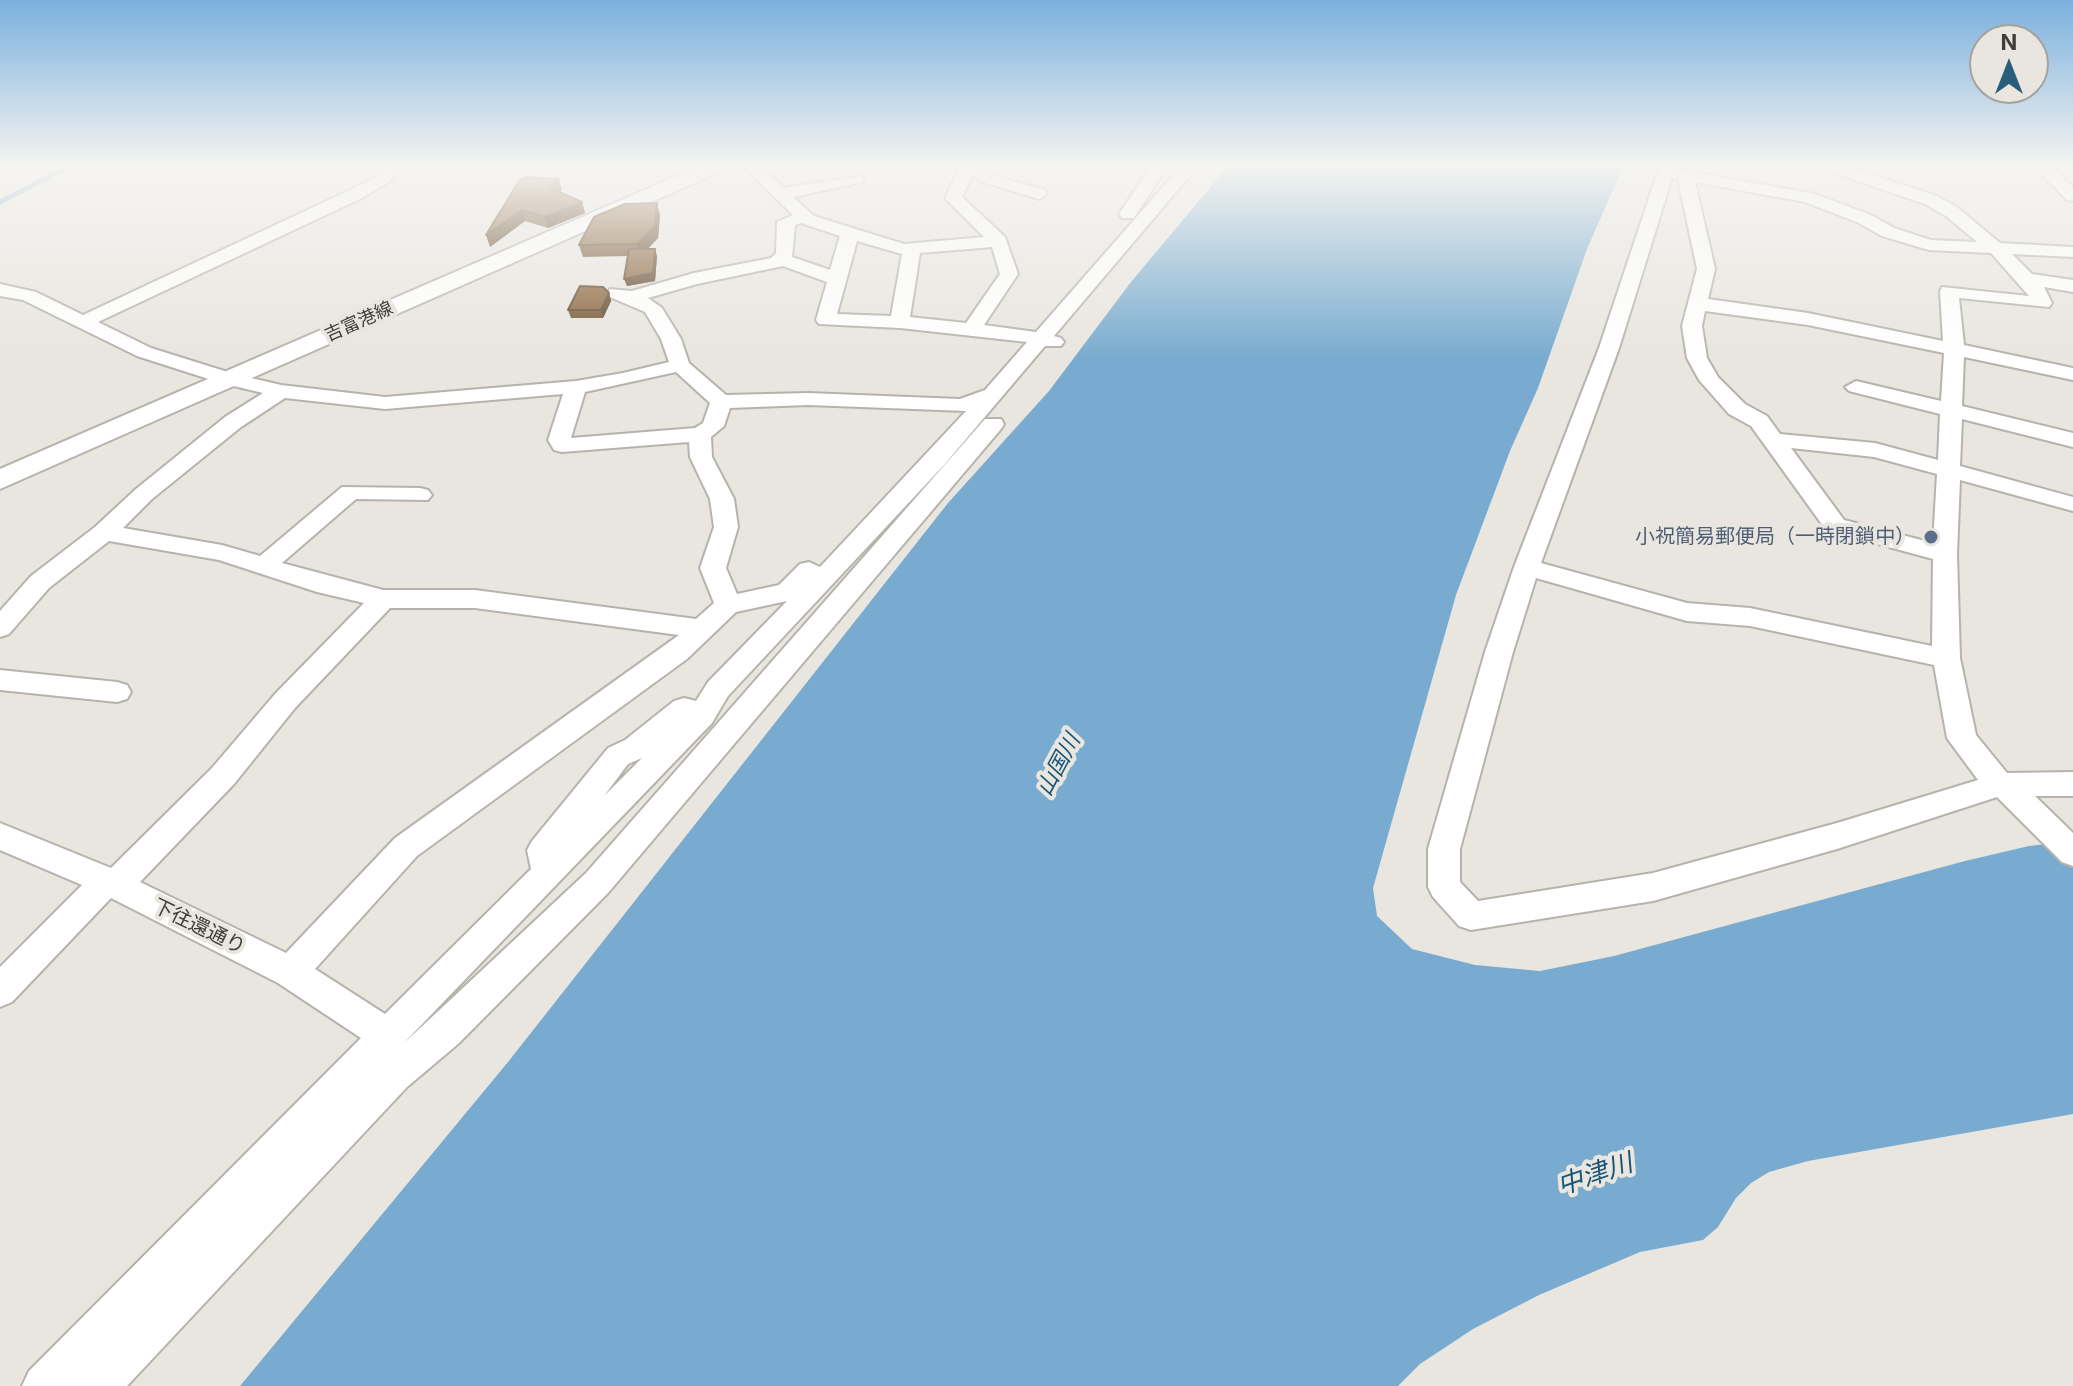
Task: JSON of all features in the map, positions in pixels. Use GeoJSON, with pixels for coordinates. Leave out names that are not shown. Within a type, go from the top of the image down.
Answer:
{"type":"FeatureCollection","features":[{"type":"Feature","properties":{"kind":"main road","name":"吉富港線"},"geometry":{"type":"LineString","coordinates":[[0,480],[571,230]]}},
{"type":"Feature","properties":{"kind":"street"},"geometry":{"type":"LineString","coordinates":[[85,321],[279,230]]}},
{"type":"Feature","properties":{"kind":"street"},"geometry":{"type":"LineString","coordinates":[[781,259],[785,254],[786,230]]}},
{"type":"Feature","properties":{"kind":"street"},"geometry":{"type":"LineString","coordinates":[[840,230],[895,248],[999,241]]}},
{"type":"Feature","properties":{"kind":"street"},"geometry":{"type":"LineString","coordinates":[[971,330],[1009,274],[999,241],[987,230]]}},
{"type":"Feature","properties":{"kind":"street"},"geometry":{"type":"LineString","coordinates":[[44,1386],[383,1057],[460,992],[604,858],[653,819],[746,712],[1005,395],[1041,339],[1133,230]]}},
{"type":"Feature","properties":{"kind":"street"},"geometry":{"type":"LineString","coordinates":[[850,233],[826,320],[900,322],[1041,339],[1085,315],[1141,230]]}},
{"type":"Feature","properties":{"kind":"street"},"geometry":{"type":"LineString","coordinates":[[1652,230],[1527,567],[1499,652],[1444,849],[1444,887],[1471,916],[1653,887],[1837,836],[2002,785],[2073,784]]}},
{"type":"Feature","properties":{"kind":"street"},"geometry":{"type":"LineString","coordinates":[[1693,230],[1706,269],[1692,326],[1700,367],[1737,409],[1759,421],[1835,525],[1945,554]]}},
{"type":"Feature","properties":{"kind":"street"},"geometry":{"type":"LineString","coordinates":[[1886,230],[1948,269],[2042,303],[2037,291],[1975,230]]}},
{"type":"Feature","properties":{"kind":"street"},"geometry":{"type":"LineString","coordinates":[[900,322],[912,249]]}},
{"type":"Feature","properties":{"kind":"street"},"geometry":{"type":"LineString","coordinates":[[1948,269],[1999,251],[2073,252]]}},
{"type":"Feature","properties":{"kind":"street"},"geometry":{"type":"LineString","coordinates":[[837,279],[781,259],[624,295],[652,308],[671,339],[680,365],[721,402],[808,399],[962,406],[1005,395]]}},
{"type":"Feature","properties":{"kind":"street"},"geometry":{"type":"LineString","coordinates":[[1085,315],[1111,272],[1109,260]]}},
{"type":"Feature","properties":{"kind":"street"},"geometry":{"type":"LineString","coordinates":[[1948,269],[1954,349],[1947,469],[1946,658],[1962,738],[2002,785],[2073,853]]}},
{"type":"Feature","properties":{"kind":"street"},"geometry":{"type":"LineString","coordinates":[[2025,279],[2073,286]]}},
{"type":"Feature","properties":{"kind":"street"},"geometry":{"type":"LineString","coordinates":[[0,290],[29,296],[144,352],[228,379],[281,391],[385,403],[576,387],[680,365]]}},
{"type":"Feature","properties":{"kind":"street"},"geometry":{"type":"LineString","coordinates":[[1699,304],[1808,319],[2073,374]]}},
{"type":"Feature","properties":{"kind":"street"},"geometry":{"type":"LineString","coordinates":[[576,387],[559,440],[562,445],[700,434],[713,426],[721,402]]}},
{"type":"Feature","properties":{"kind":"street"},"geometry":{"type":"LineString","coordinates":[[1856,387],[2073,440]]}},
{"type":"Feature","properties":{"kind":"street"},"geometry":{"type":"LineString","coordinates":[[0,628],[40,582],[104,532],[144,494],[233,422],[281,391]]}},
{"type":"Feature","properties":{"kind":"street"},"geometry":{"type":"LineString","coordinates":[[97,1386],[547,871],[543,850],[618,756],[635,748],[684,708],[702,715],[718,689],[795,596],[892,507],[936,460],[1005,395]]}},
{"type":"Feature","properties":{"kind":"street"},"geometry":{"type":"LineString","coordinates":[[936,460],[939,434],[962,406]]}},
{"type":"Feature","properties":{"kind":"street"},"geometry":{"type":"LineString","coordinates":[[700,434],[701,457],[722,499],[726,527],[713,568],[728,605]]}},
{"type":"Feature","properties":{"kind":"street"},"geometry":{"type":"LineString","coordinates":[[1772,440],[1875,450],[2073,504]]}},
{"type":"Feature","properties":{"kind":"street"},"geometry":{"type":"LineString","coordinates":[[264,566],[350,492],[420,495]]}},
{"type":"Feature","properties":{"kind":"street"},"geometry":{"type":"LineString","coordinates":[[104,532],[222,553],[326,586],[383,599],[475,599],[702,629]]}},
{"type":"Feature","properties":{"kind":"street"},"geometry":{"type":"LineString","coordinates":[[1527,567],[1687,612],[1750,617],[1946,658]]}},
{"type":"Feature","properties":{"kind":"street"},"geometry":{"type":"LineString","coordinates":[[290,972],[406,847],[677,652],[728,605],[795,596]]}},
{"type":"Feature","properties":{"kind":"street"},"geometry":{"type":"LineString","coordinates":[[0,991],[223,776],[285,701],[383,599]]}},
{"type":"Feature","properties":{"kind":"street"},"geometry":{"type":"LineString","coordinates":[[0,680],[117,692]]}},
{"type":"Feature","properties":{"kind":"street"},"geometry":{"type":"LineString","coordinates":[[718,689],[746,712]]}},
{"type":"Feature","properties":{"kind":"street","name":"下往還通り"},"geometry":{"type":"LineString","coordinates":[[0,836],[112,883],[290,972],[383,1057]]}},
{"type":"Feature","properties":{"kind":"water"},"geometry":{"type":"Polygon","coordinates":[[[1175,230],[1596,230],[1538,388],[1510,451],[1456,595],[1373,888],[1377,916],[1412,949],[1475,965],[1540,971],[1614,956],[1965,861],[2029,846],[2073,841],[2073,1114],[1808,1161],[1769,1172],[1751,1183],[1736,1198],[1718,1227],[1703,1240],[1640,1252],[1539,1295],[1473,1329],[1420,1364],[1398,1386],[240,1386],[508,1062],[948,503],[1049,391],[1175,230]]]}},
{"type":"Feature","properties":{"kind":"building"},"geometry":{"type":"Polygon","coordinates":[[[587,230],[651,230],[637,244],[579,245],[587,230]]]}},
{"type":"Feature","properties":{"kind":"building"},"geometry":{"type":"Polygon","coordinates":[[[629,249],[655,249],[653,273],[624,279],[629,249]]]}},
{"type":"Feature","properties":{"kind":"building"},"geometry":{"type":"Polygon","coordinates":[[[580,286],[603,287],[609,293],[601,310],[568,310],[580,286]]]}},
{"type":"Feature","properties":{"kind":"place","name":"小祝簡易郵便局（一時閉鎖中）"},"geometry":{"type":"Point","coordinates":[1931,537]}},
{"type":"Feature","properties":{"kind":"water label","name":"山国川"},"geometry":{"type":"Point","coordinates":[1059,765]}},
{"type":"Feature","properties":{"kind":"water label","name":"中津川"},"geometry":{"type":"Point","coordinates":[1595,1175]}}]}
